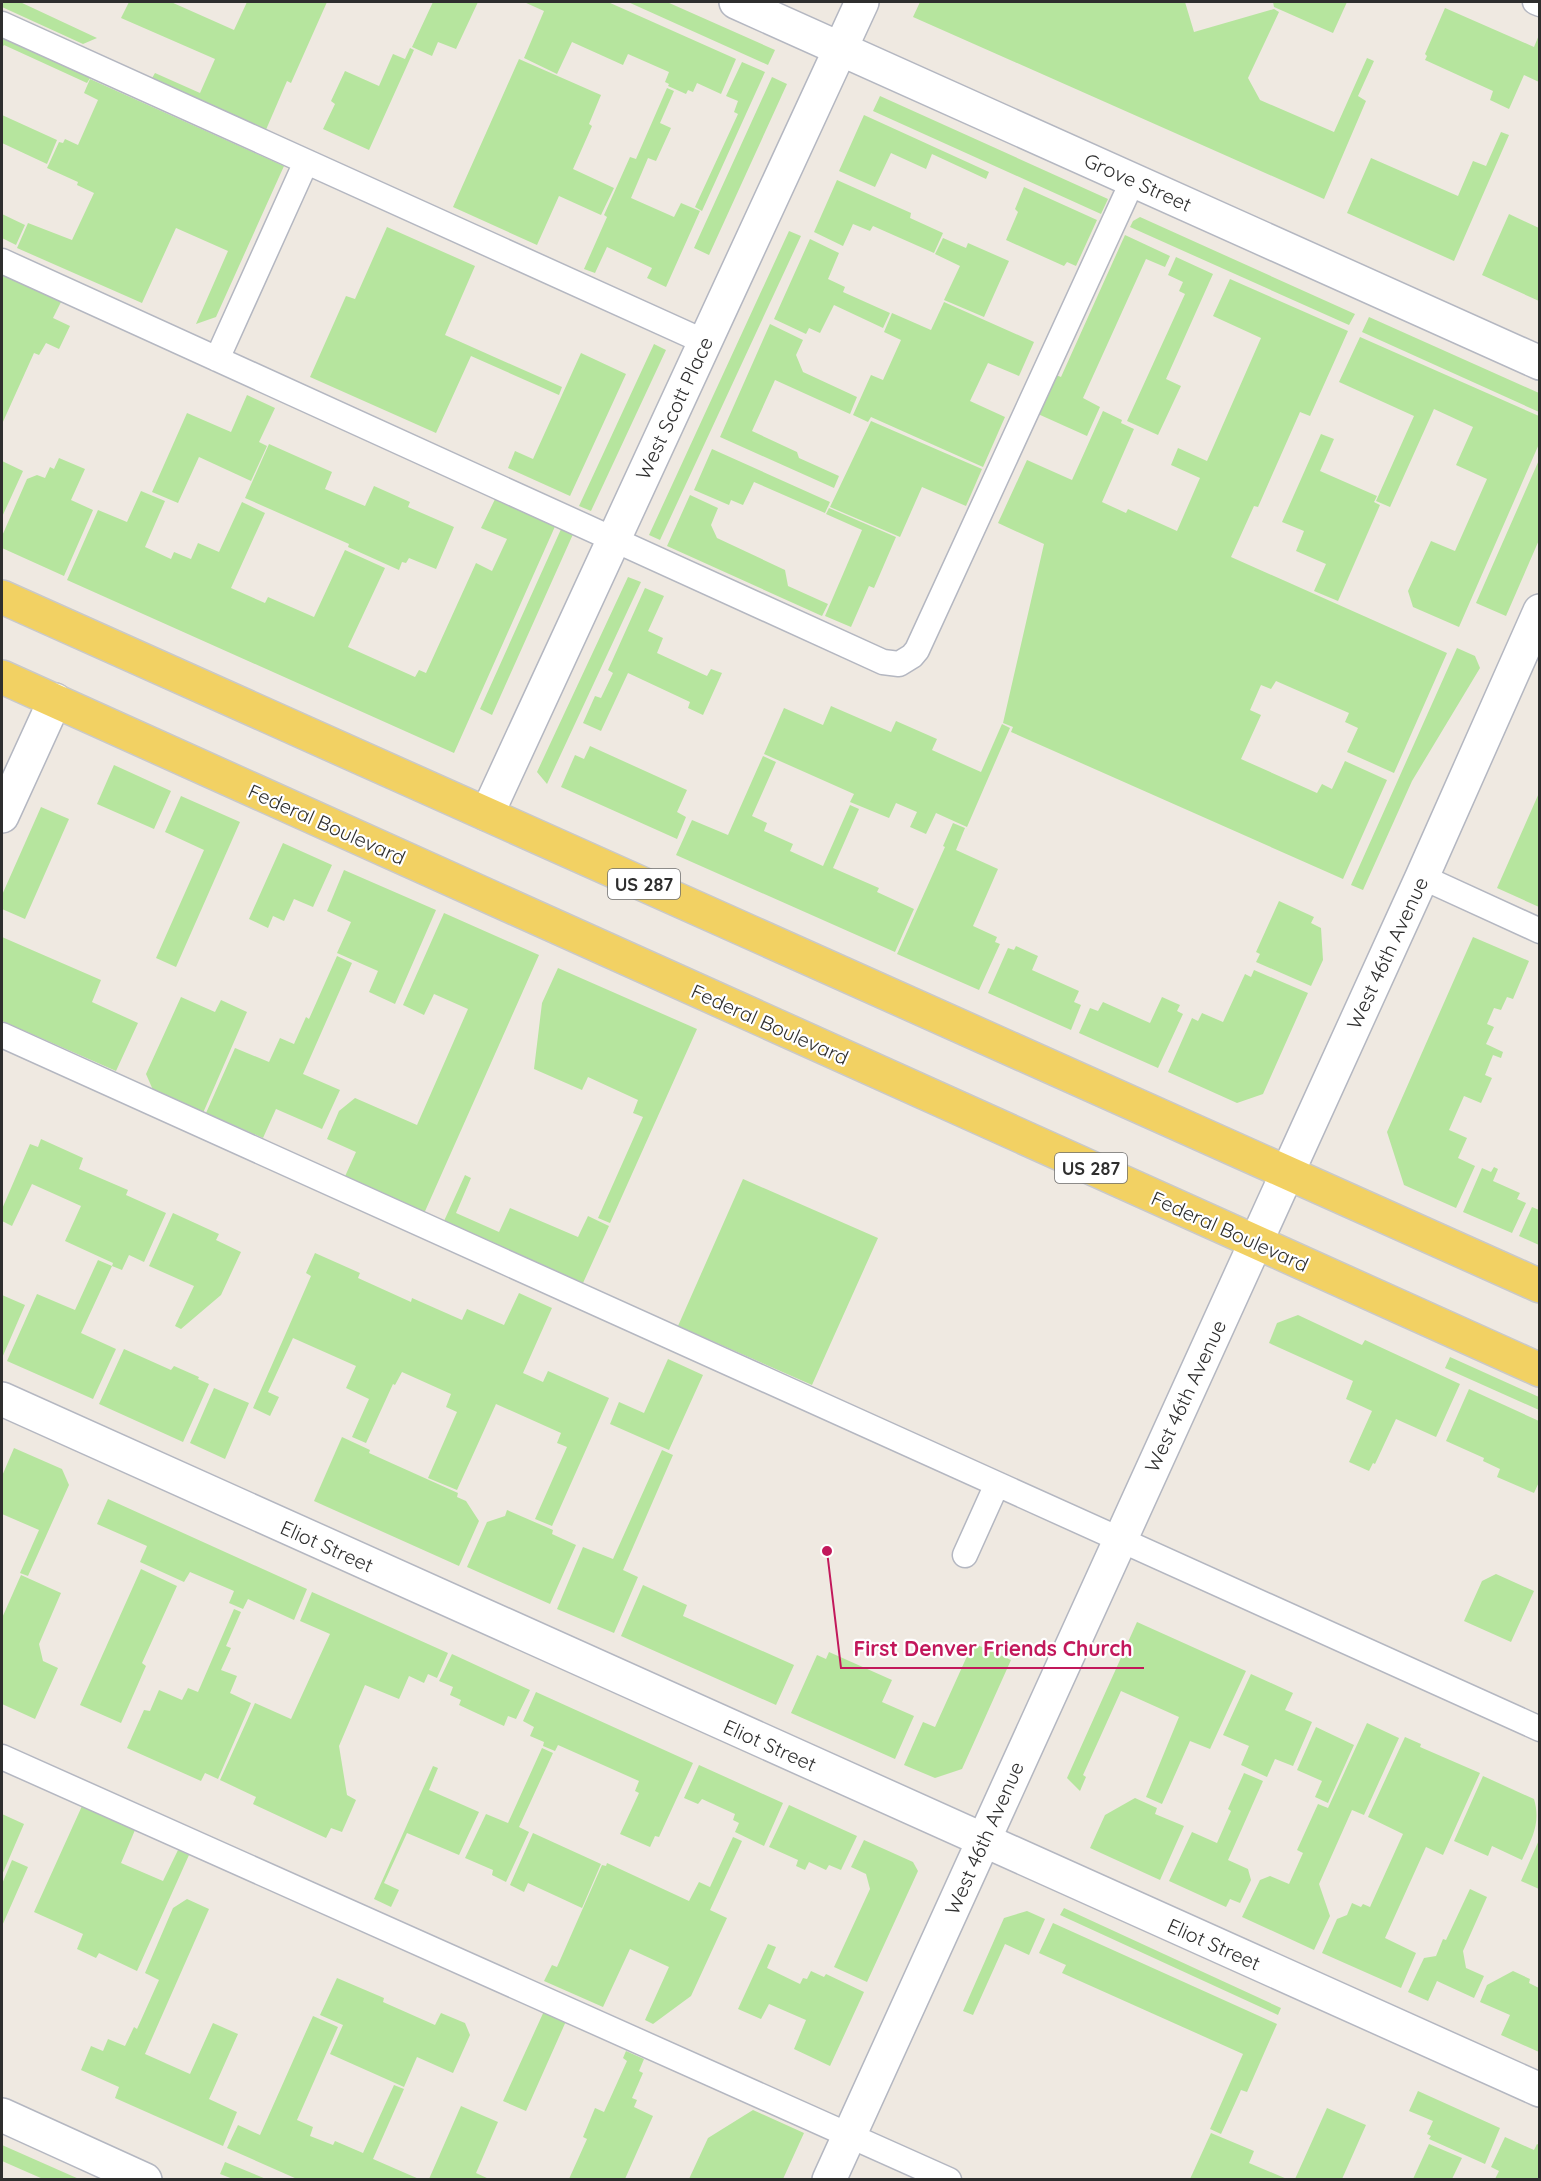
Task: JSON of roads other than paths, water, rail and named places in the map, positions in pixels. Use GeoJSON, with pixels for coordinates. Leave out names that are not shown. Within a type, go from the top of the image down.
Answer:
{"type":"FeatureCollection","features":[{"type":"Feature","properties":{"kind":"main road","name":"US 287"},"geometry":{"type":"LineString","coordinates":[[2,597],[1539,1286]]}},
{"type":"Feature","properties":{"kind":"main road","name":"Federal Boulevard"},"geometry":{"type":"LineString","coordinates":[[2,677],[1539,1370]]}},
{"type":"Feature","properties":{"kind":"street","name":"Grove Street"},"geometry":{"type":"LineString","coordinates":[[736,2],[1539,363]]}},
{"type":"Feature","properties":{"kind":"street","name":"West Scott Place"},"geometry":{"type":"LineString","coordinates":[[487,814],[862,2]]}},
{"type":"Feature","properties":{"kind":"street","name":"West 46th Avenue"},"geometry":{"type":"LineString","coordinates":[[829,2180],[1422,877],[1539,611]]}},
{"type":"Feature","properties":{"kind":"street"},"geometry":{"type":"LineString","coordinates":[[2,816],[55,700]]}},
{"type":"Feature","properties":{"kind":"street","name":"Eliot Street"},"geometry":{"type":"LineString","coordinates":[[2,1399],[1539,2090]]}},
{"type":"Feature","properties":{"kind":"street"},"geometry":{"type":"LineString","coordinates":[[2,2115],[145,2180]]}},
{"type":"Feature","properties":{"kind":"lane"},"geometry":{"type":"LineString","coordinates":[[1535,2],[1539,4]]}},
{"type":"Feature","properties":{"kind":"lane"},"geometry":{"type":"LineString","coordinates":[[2,24],[705,342]]}},
{"type":"Feature","properties":{"kind":"lane"},"geometry":{"type":"LineString","coordinates":[[217,359],[306,162]]}},
{"type":"Feature","properties":{"kind":"lane"},"geometry":{"type":"LineString","coordinates":[[2,261],[884,662],[899,664],[906,661],[917,650],[1133,180]]}},
{"type":"Feature","properties":{"kind":"lane"},"geometry":{"type":"LineString","coordinates":[[1422,877],[1539,931]]}},
{"type":"Feature","properties":{"kind":"lane"},"geometry":{"type":"LineString","coordinates":[[2,1035],[1539,1729]]}},
{"type":"Feature","properties":{"kind":"lane"},"geometry":{"type":"LineString","coordinates":[[965,1555],[997,1484]]}},
{"type":"Feature","properties":{"kind":"lane"},"geometry":{"type":"LineString","coordinates":[[2,1757],[949,2180]]}},
{"type":"Feature","properties":{"kind":"place","name":"First Denver Friends Church"},"geometry":{"type":"Point","coordinates":[827,1551]}}]}
